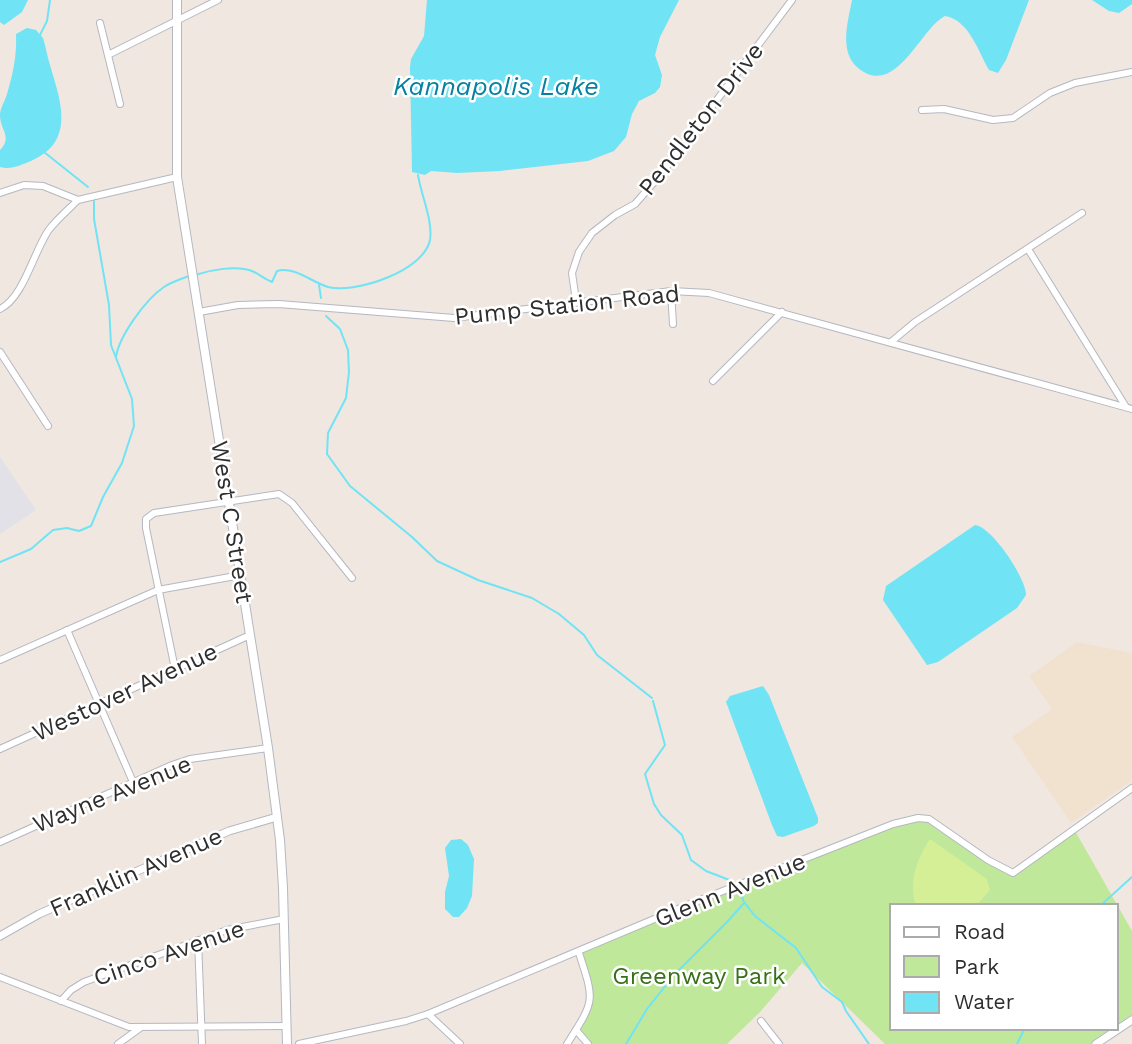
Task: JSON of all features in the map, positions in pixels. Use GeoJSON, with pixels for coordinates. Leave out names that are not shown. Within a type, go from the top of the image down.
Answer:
{"type":"FeatureCollection","features":[{"type":"Feature","properties":{"kind":"main road","name":"West C Street"},"geometry":{"type":"LineString","coordinates":[[177,0],[177,177],[277,817],[284,919],[287,1044]]}},
{"type":"Feature","properties":{"kind":"street"},"geometry":{"type":"LineString","coordinates":[[108,55],[218,0]]}},
{"type":"Feature","properties":{"kind":"street","name":"Pendleton Drive"},"geometry":{"type":"LineString","coordinates":[[576,301],[572,273],[579,252],[592,233],[635,204],[792,0]]}},
{"type":"Feature","properties":{"kind":"street"},"geometry":{"type":"LineString","coordinates":[[100,23],[120,104]]}},
{"type":"Feature","properties":{"kind":"street"},"geometry":{"type":"LineString","coordinates":[[922,110],[944,109],[993,120],[1013,118],[1050,93],[1075,83],[1132,72]]}},
{"type":"Feature","properties":{"kind":"street"},"geometry":{"type":"LineString","coordinates":[[0,309],[17,295],[33,256],[49,229],[78,200],[177,177]]}},
{"type":"Feature","properties":{"kind":"street"},"geometry":{"type":"LineString","coordinates":[[0,193],[24,185],[43,186],[78,200]]}},
{"type":"Feature","properties":{"kind":"street"},"geometry":{"type":"LineString","coordinates":[[891,342],[915,322],[1082,213]]}},
{"type":"Feature","properties":{"kind":"street"},"geometry":{"type":"LineString","coordinates":[[1028,249],[1129,408]]}},
{"type":"Feature","properties":{"kind":"street"},"geometry":{"type":"LineString","coordinates":[[671,292],[673,324]]}},
{"type":"Feature","properties":{"kind":"street","name":"Pump Station Road"},"geometry":{"type":"LineString","coordinates":[[199,312],[238,305],[279,304],[454,318],[576,301],[671,292],[709,293],[1129,408]]}},
{"type":"Feature","properties":{"kind":"street"},"geometry":{"type":"LineString","coordinates":[[713,381],[782,312]]}},
{"type":"Feature","properties":{"kind":"street"},"geometry":{"type":"LineString","coordinates":[[0,352],[48,426]]}},
{"type":"Feature","properties":{"kind":"street"},"geometry":{"type":"LineString","coordinates":[[175,669],[146,527],[146,519],[154,513],[279,494],[292,503],[352,578]]}},
{"type":"Feature","properties":{"kind":"street"},"geometry":{"type":"LineString","coordinates":[[0,660],[158,590],[241,575]]}},
{"type":"Feature","properties":{"kind":"street"},"geometry":{"type":"LineString","coordinates":[[67,630],[133,782]]}},
{"type":"Feature","properties":{"kind":"street","name":"Westover Avenue"},"geometry":{"type":"LineString","coordinates":[[1,746],[100,705],[250,635]]}},
{"type":"Feature","properties":{"kind":"street","name":"Wayne Avenue"},"geometry":{"type":"LineString","coordinates":[[0,842],[133,782],[190,760],[268,748]]}},
{"type":"Feature","properties":{"kind":"street","name":"Glenn Avenue"},"geometry":{"type":"LineString","coordinates":[[299,1044],[428,1014],[579,953],[690,904],[893,824],[918,818],[929,819],[988,860],[1013,873],[1132,788]]}},
{"type":"Feature","properties":{"kind":"street","name":"Franklin Avenue"},"geometry":{"type":"LineString","coordinates":[[0,936],[39,914],[229,831],[277,817]]}},
{"type":"Feature","properties":{"kind":"street","name":"Cinco Avenue"},"geometry":{"type":"LineString","coordinates":[[61,1001],[71,990],[84,982],[198,940],[246,925],[284,919]]}},
{"type":"Feature","properties":{"kind":"street"},"geometry":{"type":"LineString","coordinates":[[198,940],[202,1044]]}},
{"type":"Feature","properties":{"kind":"street"},"geometry":{"type":"LineString","coordinates":[[567,1044],[591,1003],[592,990],[579,953]]}},
{"type":"Feature","properties":{"kind":"street"},"geometry":{"type":"LineString","coordinates":[[0,976],[123,1025],[140,1028],[287,1026]]}},
{"type":"Feature","properties":{"kind":"street"},"geometry":{"type":"LineString","coordinates":[[428,1014],[460,1044]]}},
{"type":"Feature","properties":{"kind":"street"},"geometry":{"type":"LineString","coordinates":[[761,1021],[779,1044]]}},
{"type":"Feature","properties":{"kind":"street"},"geometry":{"type":"LineString","coordinates":[[118,1044],[137,1033],[140,1028]]}},
{"type":"Feature","properties":{"kind":"street"},"geometry":{"type":"LineString","coordinates":[[576,1030],[589,1044]]}},
{"type":"Feature","properties":{"kind":"street"},"geometry":{"type":"LineString","coordinates":[[1096,1044],[1117,1030]]}},
{"type":"Feature","properties":{"kind":"street"},"geometry":{"type":"LineString","coordinates":[[347,1034],[350,1044]]}},
{"type":"Feature","properties":{"kind":"shaded area"},"geometry":{"type":"Polygon","coordinates":[[[0,457],[36,510],[0,534],[0,457]]]}},
{"type":"Feature","properties":{"kind":"shaded area"},"geometry":{"type":"Polygon","coordinates":[[[1077,642],[1132,653],[1132,780],[1071,823],[1012,737],[1052,709],[1029,676],[1077,642]]]}},
{"type":"Feature","properties":{"kind":"green space","name":"Greenway Park"},"geometry":{"type":"Polygon","coordinates":[[[929,819],[1013,873],[1074,829],[1117,904],[890,904],[890,1030],[1118,1030],[1118,906],[1132,931],[1132,1020],[1100,1044],[885,1044],[802,963],[760,1012],[727,1044],[588,1044],[576,1030],[592,990],[579,953],[893,824],[929,819]]]}},
{"type":"Feature","properties":{"kind":"green space"},"geometry":{"type":"Polygon","coordinates":[[[930,839],[987,879],[990,890],[978,904],[916,904],[913,879],[921,854],[930,839]]]}},
{"type":"Feature","properties":{"kind":"water"},"geometry":{"type":"Polygon","coordinates":[[[0,0],[28,0],[22,12],[4,25],[0,22],[0,0]]]}},
{"type":"Feature","properties":{"kind":"water","name":"Kannapolis Lake"},"geometry":{"type":"Polygon","coordinates":[[[427,0],[679,0],[660,37],[655,55],[662,75],[660,87],[655,93],[639,101],[632,114],[626,137],[614,151],[588,161],[500,171],[431,171],[425,175],[412,172],[410,67],[411,59],[424,36],[427,0]]]}},
{"type":"Feature","properties":{"kind":"water"},"geometry":{"type":"Polygon","coordinates":[[[852,0],[1029,0],[1006,60],[998,73],[989,70],[967,30],[960,23],[945,16],[895,69],[883,75],[871,75],[857,67],[848,53],[846,35],[852,0]]]}},
{"type":"Feature","properties":{"kind":"water"},"geometry":{"type":"Polygon","coordinates":[[[1092,0],[1132,0],[1132,4],[1119,13],[1109,11],[1092,0]]]}},
{"type":"Feature","properties":{"kind":"water"},"geometry":{"type":"Polygon","coordinates":[[[27,28],[36,30],[43,38],[61,105],[60,131],[45,153],[16,167],[0,167],[0,150],[6,137],[0,112],[13,72],[16,34],[27,28]]]}},
{"type":"Feature","properties":{"kind":"water"},"geometry":{"type":"Polygon","coordinates":[[[975,525],[990,534],[1007,554],[1025,587],[1026,595],[1017,608],[938,662],[927,665],[883,600],[886,586],[975,525]]]}},
{"type":"Feature","properties":{"kind":"water"},"geometry":{"type":"Polygon","coordinates":[[[763,686],[818,818],[818,823],[814,826],[783,837],[777,836],[772,825],[726,702],[730,696],[763,686]]]}},
{"type":"Feature","properties":{"kind":"water"},"geometry":{"type":"Polygon","coordinates":[[[461,839],[468,845],[474,859],[472,896],[459,917],[453,917],[445,909],[449,876],[445,848],[451,840],[461,839]]]}},
{"type":"Feature","properties":{"kind":"waterway"},"geometry":{"type":"LineString","coordinates":[[40,35],[47,21],[50,0]]}},
{"type":"Feature","properties":{"kind":"waterway"},"geometry":{"type":"LineString","coordinates":[[44,152],[88,187]]}},
{"type":"Feature","properties":{"kind":"waterway"},"geometry":{"type":"LineString","coordinates":[[195,275],[238,268],[252,271],[272,282],[277,271],[284,270],[328,287],[340,288],[387,278],[415,261],[425,251],[430,240],[428,216],[418,175]]}},
{"type":"Feature","properties":{"kind":"waterway"},"geometry":{"type":"LineString","coordinates":[[0,562],[31,549],[53,530],[67,528],[79,531],[91,526],[122,463],[134,426],[132,399],[111,345],[109,305],[94,219],[94,201]]}},
{"type":"Feature","properties":{"kind":"waterway"},"geometry":{"type":"LineString","coordinates":[[116,357],[122,339],[149,300],[167,285],[189,276]]}},
{"type":"Feature","properties":{"kind":"waterway"},"geometry":{"type":"LineString","coordinates":[[319,285],[321,298]]}},
{"type":"Feature","properties":{"kind":"waterway"},"geometry":{"type":"LineString","coordinates":[[326,316],[340,329],[348,350],[349,372],[346,398],[328,433],[327,454],[350,486],[437,561],[478,580],[532,598],[559,614],[584,635],[597,655],[652,698]]}},
{"type":"Feature","properties":{"kind":"waterway"},"geometry":{"type":"LineString","coordinates":[[653,701],[665,745],[645,774],[654,804],[661,815],[682,835],[691,860],[706,871],[732,881]]}},
{"type":"Feature","properties":{"kind":"waterway"},"geometry":{"type":"LineString","coordinates":[[1102,904],[1132,877]]}},
{"type":"Feature","properties":{"kind":"waterway"},"geometry":{"type":"LineString","coordinates":[[741,894],[755,916],[796,948],[822,987],[842,1002],[869,1044]]}},
{"type":"Feature","properties":{"kind":"waterway"},"geometry":{"type":"LineString","coordinates":[[626,1044],[647,1009],[674,975],[744,903]]}},
{"type":"Feature","properties":{"kind":"waterway"},"geometry":{"type":"LineString","coordinates":[[1017,1044],[1024,1030]]}}]}
